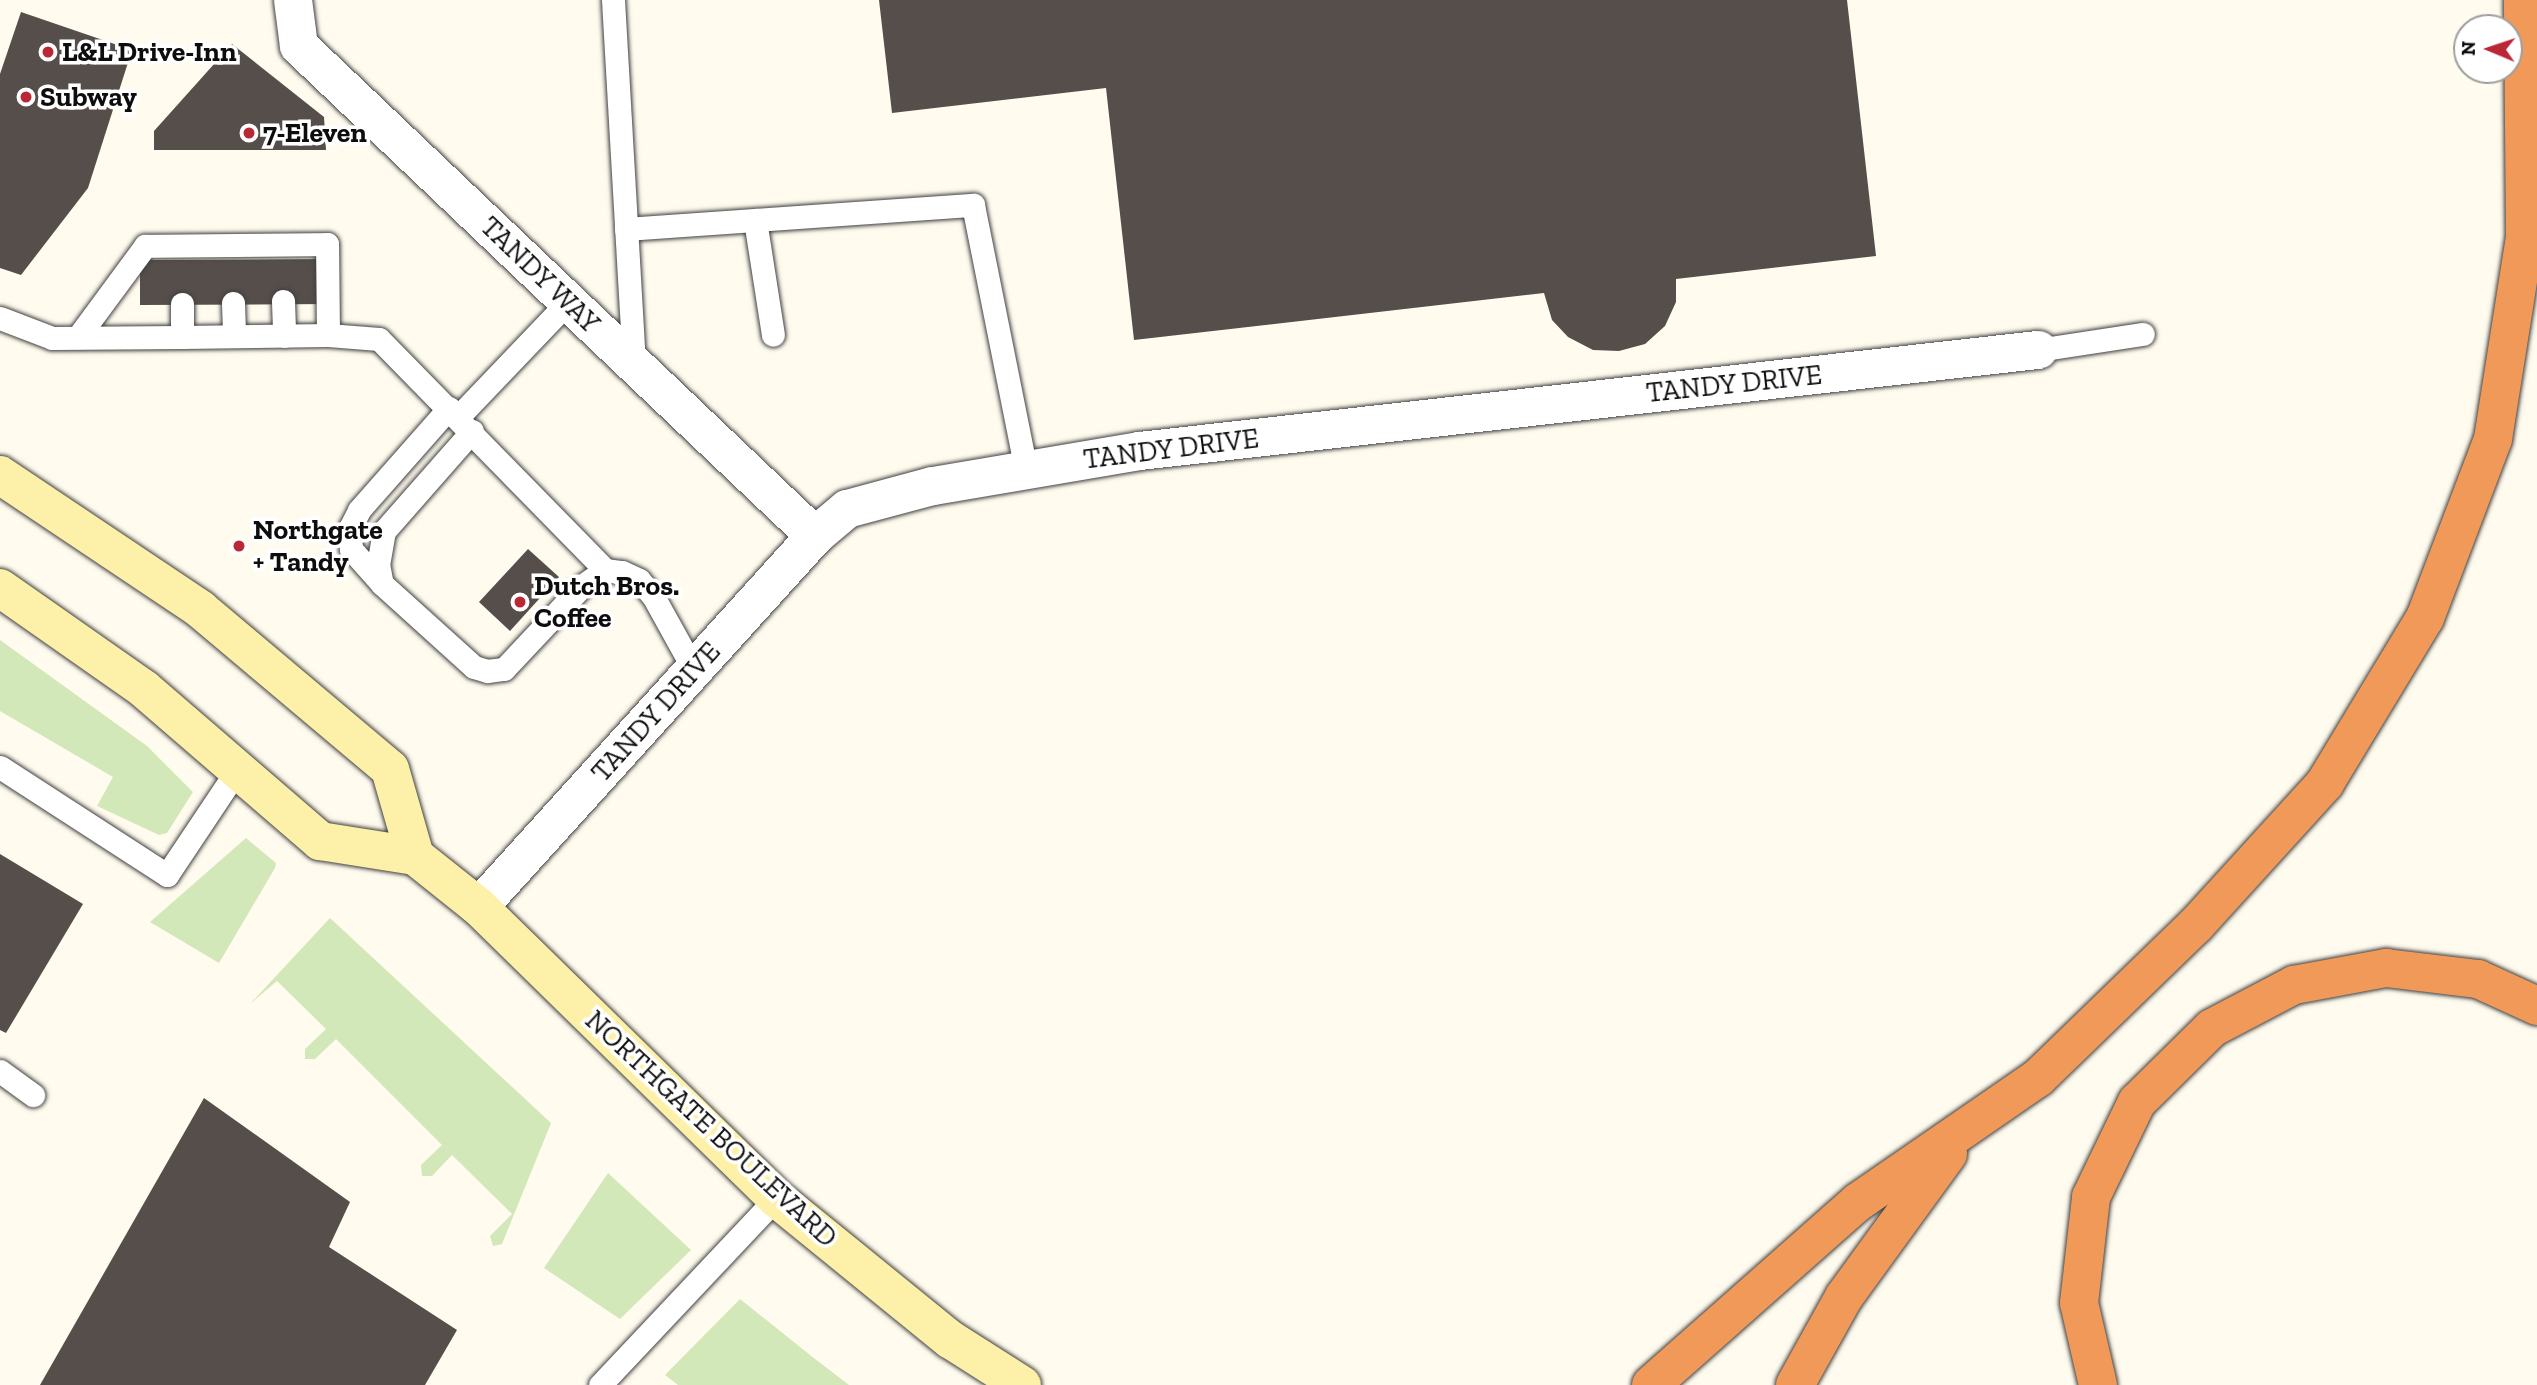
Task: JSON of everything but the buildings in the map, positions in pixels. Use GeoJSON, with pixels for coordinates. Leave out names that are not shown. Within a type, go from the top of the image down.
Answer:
{"type":"FeatureCollection","features":[{"type":"Feature","properties":{"kind":"highway"},"geometry":{"type":"LineString","coordinates":[[1651,1385],[1858,1202],[1961,1135],[2038,1078],[2196,925],[2315,793],[2425,618],[2493,439],[2525,238],[2523,0]]}},
{"type":"Feature","properties":{"kind":"highway"},"geometry":{"type":"LineString","coordinates":[[2098,1385],[2079,1303],[2091,1197],[2137,1102],[2212,1028],[2294,985],[2386,968],[2478,979],[2537,1006]]}},
{"type":"Feature","properties":{"kind":"highway"},"geometry":{"type":"LineString","coordinates":[[1795,1385],[1844,1297],[1961,1135]]}},
{"type":"Feature","properties":{"kind":"main road"},"geometry":{"type":"LineString","coordinates":[[0,475],[200,609],[390,769],[415,856]]}},
{"type":"Feature","properties":{"kind":"main road","name":"NORTHGATE BOULEVARD"},"geometry":{"type":"LineString","coordinates":[[0,588],[144,689],[239,767],[320,841],[415,856],[479,907],[776,1198],[951,1340],[1022,1385]]}},
{"type":"Feature","properties":{"kind":"street","name":"TANDY WAY"},"geometry":{"type":"LineString","coordinates":[[293,0],[299,46],[815,536]]}},
{"type":"Feature","properties":{"kind":"street","name":"TANDY DRIVE"},"geometry":{"type":"LineString","coordinates":[[479,907],[815,536],[847,509],[886,496],[1140,451],[2038,350]]}},
{"type":"Feature","properties":{"kind":"lane"},"geometry":{"type":"LineString","coordinates":[[613,0],[634,364]]}},
{"type":"Feature","properties":{"kind":"lane"},"geometry":{"type":"LineString","coordinates":[[626,229],[973,205],[1026,470]]}},
{"type":"Feature","properties":{"kind":"lane"},"geometry":{"type":"LineString","coordinates":[[755,220],[774,335]]}},
{"type":"Feature","properties":{"kind":"lane"},"geometry":{"type":"LineString","coordinates":[[78,337],[145,246],[181,256],[231,256],[281,254],[327,244],[327,335]]}},
{"type":"Feature","properties":{"kind":"lane"},"geometry":{"type":"LineString","coordinates":[[283,301],[284,335]]}},
{"type":"Feature","properties":{"kind":"lane"},"geometry":{"type":"LineString","coordinates":[[568,302],[459,419],[359,510],[350,528],[351,549],[382,584],[474,667],[487,671],[504,669],[582,586],[605,570]]}},
{"type":"Feature","properties":{"kind":"lane"},"geometry":{"type":"LineString","coordinates":[[233,303],[234,336]]}},
{"type":"Feature","properties":{"kind":"lane"},"geometry":{"type":"LineString","coordinates":[[182,304],[182,337]]}},
{"type":"Feature","properties":{"kind":"lane"},"geometry":{"type":"LineString","coordinates":[[0,318],[52,338],[327,335],[379,339],[605,570],[622,572],[639,580],[653,596],[694,670]]}},
{"type":"Feature","properties":{"kind":"lane"},"geometry":{"type":"LineString","coordinates":[[2038,350],[2143,334]]}},
{"type":"Feature","properties":{"kind":"lane"},"geometry":{"type":"LineString","coordinates":[[382,584],[377,564],[384,531],[459,419]]}},
{"type":"Feature","properties":{"kind":"lane"},"geometry":{"type":"LineString","coordinates":[[0,768],[167,875],[239,767]]}},
{"type":"Feature","properties":{"kind":"lane"},"geometry":{"type":"LineString","coordinates":[[0,1071],[33,1095]]}},
{"type":"Feature","properties":{"kind":"lane"},"geometry":{"type":"LineString","coordinates":[[600,1385],[776,1198]]}},
{"type":"Feature","properties":{"kind":"green space"},"geometry":{"type":"Polygon","coordinates":[[[0,640],[147,746],[193,792],[167,833],[159,835],[97,806],[113,777],[0,711],[0,640]]]}},
{"type":"Feature","properties":{"kind":"green space"},"geometry":{"type":"Polygon","coordinates":[[[246,838],[276,863],[275,868],[219,963],[150,922],[246,838]]]}},
{"type":"Feature","properties":{"kind":"green space"},"geometry":{"type":"Polygon","coordinates":[[[330,918],[551,1123],[502,1244],[493,1246],[490,1236],[512,1214],[452,1155],[432,1176],[422,1176],[421,1165],[442,1145],[336,1039],[315,1059],[305,1059],[305,1049],[326,1029],[277,981],[250,1004],[330,918]]]}},
{"type":"Feature","properties":{"kind":"green space"},"geometry":{"type":"Polygon","coordinates":[[[608,1173],[691,1250],[620,1319],[544,1268],[608,1173]]]}},
{"type":"Feature","properties":{"kind":"green space"},"geometry":{"type":"Polygon","coordinates":[[[740,1299],[849,1385],[678,1385],[665,1375],[740,1299]]]}},
{"type":"Feature","properties":{"kind":"place","name":"L&L Drive-Inn"},"geometry":{"type":"Point","coordinates":[48,52]}},
{"type":"Feature","properties":{"kind":"place","name":"Subway"},"geometry":{"type":"Point","coordinates":[26,97]}},
{"type":"Feature","properties":{"kind":"place","name":"7-Eleven"},"geometry":{"type":"Point","coordinates":[249,133]}},
{"type":"Feature","properties":{"kind":"place","name":"Northgate + Tandy"},"geometry":{"type":"Point","coordinates":[239,546]}},
{"type":"Feature","properties":{"kind":"place","name":"Dutch Bros. Coffee"},"geometry":{"type":"Point","coordinates":[520,602]}}]}
